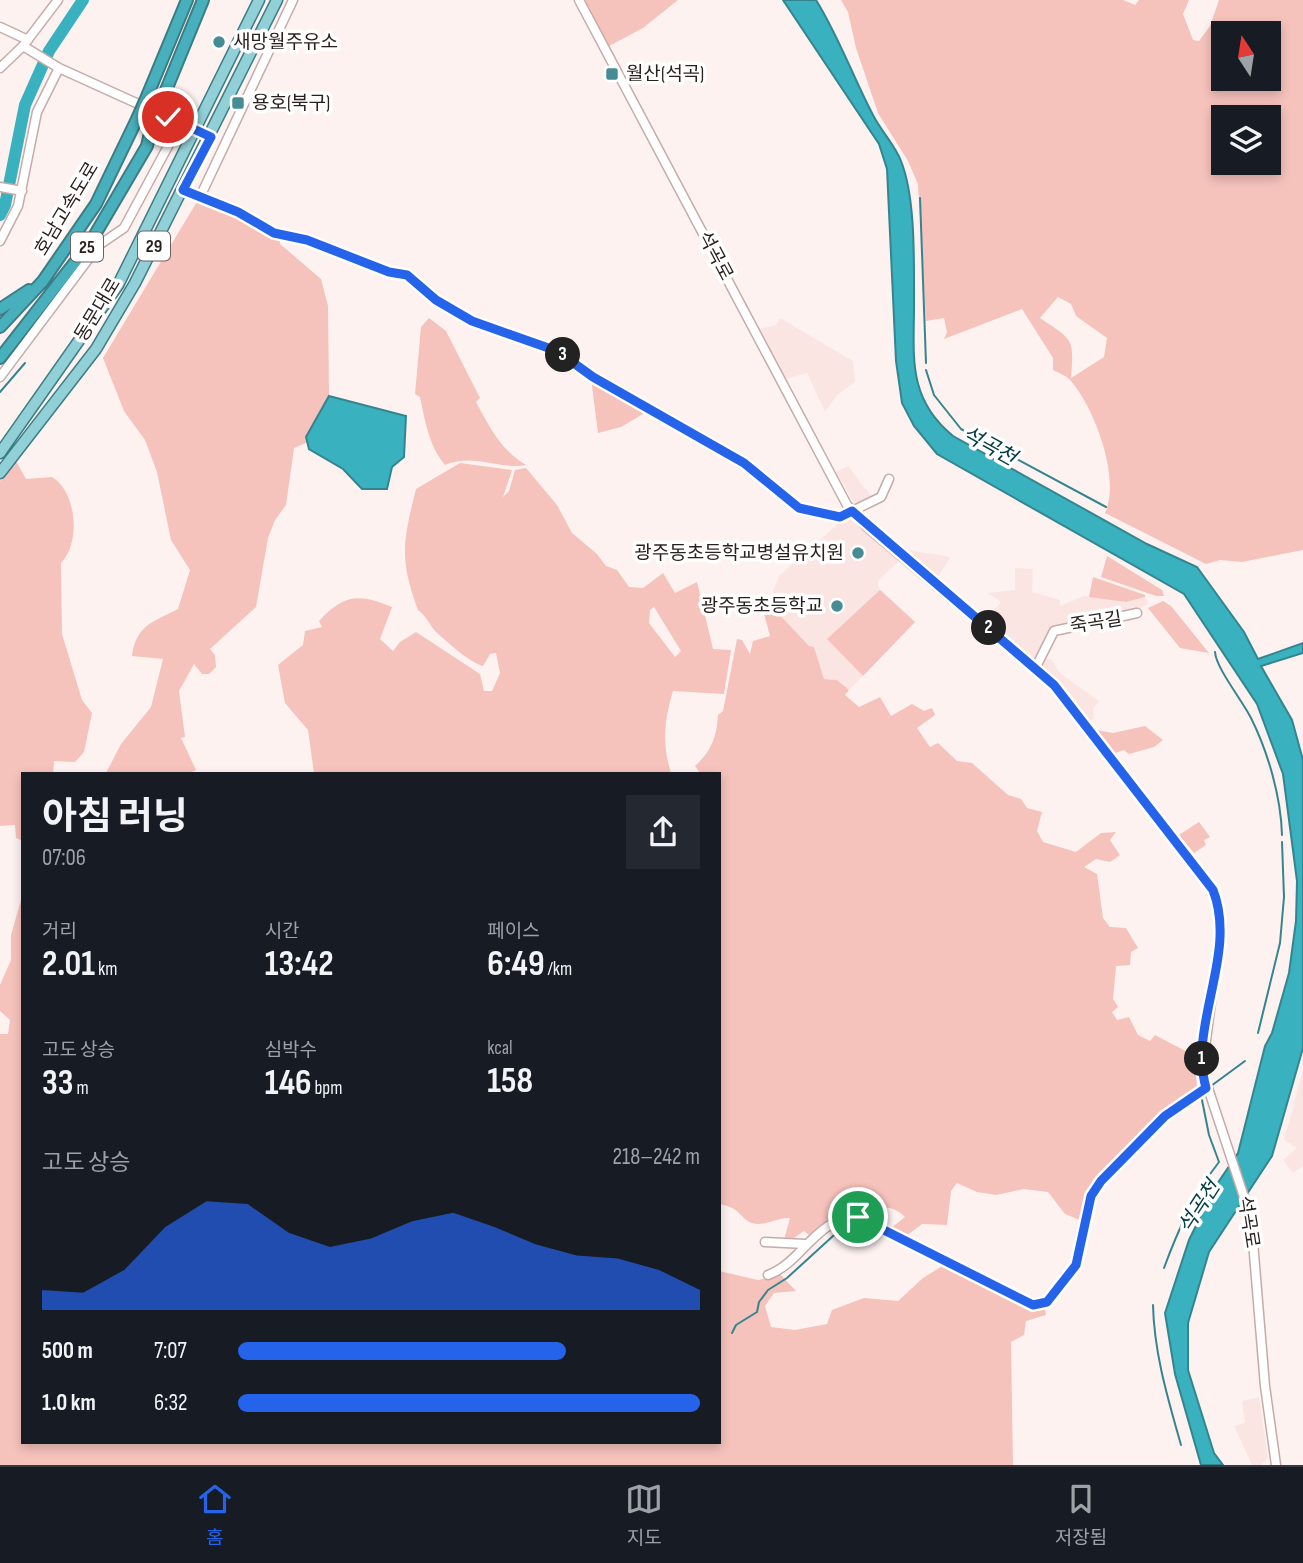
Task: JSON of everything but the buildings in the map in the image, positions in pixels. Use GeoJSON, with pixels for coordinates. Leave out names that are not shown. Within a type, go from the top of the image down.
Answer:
{"type":"FeatureCollection","features":[{"type":"Feature","properties":{"kind":"highway","name":"호남고속도로"},"geometry":{"type":"LineString","coordinates":[[0,327],[43,281],[96,204],[148,94],[187,0]]}},
{"type":"Feature","properties":{"kind":"highway","name":"호남고속도로"},"geometry":{"type":"LineString","coordinates":[[4,354],[90,243],[147,146],[152,124],[203,0]]}},
{"type":"Feature","properties":{"kind":"highway","name":"호남고속도로"},"geometry":{"type":"LineString","coordinates":[[0,309],[43,281]]}},
{"type":"Feature","properties":{"kind":"main road","name":"동문대로"},"geometry":{"type":"LineString","coordinates":[[0,453],[118,285],[259,0]]}},
{"type":"Feature","properties":{"kind":"main road","name":"동문대로"},"geometry":{"type":"LineString","coordinates":[[0,472],[96,349],[211,137],[277,0]]}},
{"type":"Feature","properties":{"kind":"street"},"geometry":{"type":"LineString","coordinates":[[0,68],[26,44],[58,0]]}},
{"type":"Feature","properties":{"kind":"street"},"geometry":{"type":"LineString","coordinates":[[201,197],[293,0]]}},
{"type":"Feature","properties":{"kind":"street","name":"석곡로"},"geometry":{"type":"LineString","coordinates":[[579,0],[852,511],[865,526],[1036,667],[1076,711],[1213,890],[1220,927],[1202,1057],[1206,1088],[1248,1201],[1275,1462],[1267,1465]]}},
{"type":"Feature","properties":{"kind":"street"},"geometry":{"type":"LineString","coordinates":[[0,27],[57,67],[211,137]]}},
{"type":"Feature","properties":{"kind":"street"},"geometry":{"type":"LineString","coordinates":[[0,241],[13,222],[33,126],[57,67]]}},
{"type":"Feature","properties":{"kind":"street"},"geometry":{"type":"LineString","coordinates":[[0,377],[99,245],[124,228],[181,122]]}},
{"type":"Feature","properties":{"kind":"street"},"geometry":{"type":"LineString","coordinates":[[0,187],[20,191]]}},
{"type":"Feature","properties":{"kind":"street"},"geometry":{"type":"LineString","coordinates":[[183,190],[238,212],[274,233],[307,240],[389,272],[407,275],[436,300],[472,321],[557,351],[593,377],[744,463],[799,508],[840,517],[881,497],[889,479]]}},
{"type":"Feature","properties":{"kind":"street","name":"죽곡길"},"geometry":{"type":"LineString","coordinates":[[1036,667],[1054,631],[1137,614]]}},
{"type":"Feature","properties":{"kind":"street"},"geometry":{"type":"LineString","coordinates":[[768,1275],[779,1271],[805,1244],[835,1221],[858,1217],[1033,1305],[1040,1305],[1058,1291],[1076,1265],[1091,1196],[1101,1181],[1165,1116],[1206,1088]]}},
{"type":"Feature","properties":{"kind":"street"},"geometry":{"type":"LineString","coordinates":[[765,1241],[805,1244]]}},
{"type":"Feature","properties":{"kind":"shaded area"},"geometry":{"type":"Polygon","coordinates":[[[585,0],[678,0],[643,28],[609,46],[585,0]]]}},
{"type":"Feature","properties":{"kind":"shaded area"},"geometry":{"type":"Polygon","coordinates":[[[841,0],[1123,0],[1135,5],[1139,0],[1189,0],[1183,14],[1193,40],[1199,41],[1211,23],[1211,91],[1281,91],[1281,21],[1212,21],[1219,0],[1303,0],[1303,550],[1242,562],[1220,560],[1206,564],[1105,513],[1110,482],[1108,464],[1097,426],[1071,381],[1053,370],[1053,358],[1022,309],[944,339],[947,332],[944,318],[926,321],[918,184],[908,161],[878,113],[856,48],[848,12],[841,0]],[[1058,297],[1040,318],[1060,331],[1069,342],[1072,355],[1071,378],[1104,357],[1107,338],[1076,316],[1071,304],[1058,297]]]}},
{"type":"Feature","properties":{"kind":"shaded area"},"geometry":{"type":"Polygon","coordinates":[[[198,200],[236,213],[271,236],[279,236],[280,244],[321,279],[328,306],[329,396],[306,437],[308,442],[294,448],[286,505],[275,520],[268,538],[256,607],[210,649],[215,655],[216,667],[209,674],[202,674],[194,664],[179,691],[185,737],[181,738],[196,770],[192,772],[107,772],[121,744],[151,707],[163,659],[132,656],[137,637],[154,621],[178,609],[190,570],[171,540],[157,472],[145,440],[124,411],[103,358],[198,200]]]}},
{"type":"Feature","properties":{"kind":"shaded area"},"geometry":{"type":"Polygon","coordinates":[[[429,318],[446,331],[480,398],[476,402],[491,429],[502,445],[526,465],[466,461],[445,465],[440,458],[428,433],[420,397],[415,394],[421,327],[429,318]]]}},
{"type":"Feature","properties":{"kind":"shaded area"},"geometry":{"type":"Polygon","coordinates":[[[780,318],[853,361],[855,382],[837,395],[825,412],[807,373],[786,379],[760,329],[776,325],[780,318]]]}},
{"type":"Feature","properties":{"kind":"shaded area"},"geometry":{"type":"Polygon","coordinates":[[[591,378],[648,411],[621,427],[598,433],[591,378]]]}},
{"type":"Feature","properties":{"kind":"shaded area"},"geometry":{"type":"Polygon","coordinates":[[[16,461],[26,479],[52,477],[67,494],[74,531],[72,543],[61,563],[62,634],[82,700],[92,713],[84,752],[75,762],[54,761],[53,772],[21,772],[21,840],[16,838],[15,825],[0,826],[0,481],[16,461]]]}},
{"type":"Feature","properties":{"kind":"shaded area"},"geometry":{"type":"Polygon","coordinates":[[[460,463],[512,470],[503,497],[509,491],[515,470],[526,468],[557,505],[572,533],[597,554],[606,566],[617,570],[629,587],[643,588],[663,573],[675,593],[697,582],[713,649],[731,650],[724,694],[673,691],[665,732],[671,772],[314,772],[308,730],[285,703],[278,665],[303,645],[305,631],[322,627],[319,621],[337,605],[361,598],[392,607],[380,639],[393,651],[400,642],[416,632],[480,674],[484,691],[492,691],[500,673],[496,653],[490,654],[483,666],[477,664],[436,632],[418,610],[406,563],[408,523],[416,489],[460,463]],[[654,607],[650,610],[649,623],[675,657],[681,651],[654,607]]]}},
{"type":"Feature","properties":{"kind":"shaded area"},"geometry":{"type":"Polygon","coordinates":[[[848,466],[872,497],[856,506],[836,472],[848,466]]]}},
{"type":"Feature","properties":{"kind":"shaded area","name":"광주동초등학교"},"geometry":{"type":"Polygon","coordinates":[[[847,516],[899,561],[878,581],[878,587],[915,622],[849,690],[837,680],[824,679],[814,647],[809,646],[777,612],[777,601],[770,599],[779,576],[847,516]]]}},
{"type":"Feature","properties":{"kind":"shaded area"},"geometry":{"type":"Polygon","coordinates":[[[907,550],[950,558],[937,578],[906,552],[907,550]]]}},
{"type":"Feature","properties":{"kind":"shaded area"},"geometry":{"type":"Polygon","coordinates":[[[1107,556],[1162,590],[1164,596],[1156,596],[1101,577],[1107,556]]]}},
{"type":"Feature","properties":{"kind":"shaded area"},"geometry":{"type":"Polygon","coordinates":[[[1015,568],[1033,569],[1032,592],[1060,600],[1060,606],[1084,596],[1126,602],[1145,597],[1148,603],[1132,615],[1055,629],[1036,660],[986,619],[1001,602],[987,593],[1015,590],[1015,568]]]}},
{"type":"Feature","properties":{"kind":"shaded area"},"geometry":{"type":"Polygon","coordinates":[[[1093,577],[1145,597],[1126,602],[1089,597],[1093,577]]]}},
{"type":"Feature","properties":{"kind":"shaded area"},"geometry":{"type":"Polygon","coordinates":[[[880,590],[915,622],[863,676],[827,639],[880,590]]]}},
{"type":"Feature","properties":{"kind":"shaded area"},"geometry":{"type":"Polygon","coordinates":[[[770,599],[777,601],[777,612],[809,646],[814,647],[824,679],[837,680],[849,690],[845,695],[859,707],[880,697],[891,716],[912,704],[924,711],[932,708],[935,715],[917,728],[930,747],[938,743],[957,761],[972,763],[1008,795],[1021,799],[1027,808],[1042,812],[1037,831],[1043,842],[1076,852],[1101,833],[1116,832],[1110,840],[1120,855],[1110,862],[1096,859],[1084,867],[1097,874],[1103,918],[1110,927],[1126,928],[1138,948],[1131,952],[1130,965],[1116,966],[1113,999],[1118,1007],[1112,1012],[1117,1020],[1129,1017],[1138,1035],[1150,1041],[1155,1035],[1195,1056],[1197,1088],[1137,1136],[1107,1166],[1088,1194],[1080,1220],[1065,1214],[1048,1192],[1024,1189],[996,1195],[977,1192],[957,1183],[951,1191],[947,1225],[922,1224],[906,1236],[891,1228],[905,1217],[894,1209],[882,1208],[872,1209],[870,1217],[844,1216],[830,1221],[809,1235],[804,1231],[791,1240],[784,1240],[790,1218],[761,1224],[752,1223],[732,1208],[721,1205],[721,772],[699,772],[695,766],[701,761],[715,737],[718,715],[723,711],[737,639],[742,640],[750,654],[753,641],[770,636],[763,610],[770,599]]]}},
{"type":"Feature","properties":{"kind":"shaded area"},"geometry":{"type":"Polygon","coordinates":[[[1163,601],[1171,606],[1209,653],[1180,648],[1148,608],[1163,601]]]}},
{"type":"Feature","properties":{"kind":"shaded area"},"geometry":{"type":"Polygon","coordinates":[[[1046,659],[1051,659],[1060,673],[1099,701],[1093,709],[1094,718],[1090,721],[1068,691],[1043,666],[1046,659]]]}},
{"type":"Feature","properties":{"kind":"shaded area"},"geometry":{"type":"Polygon","coordinates":[[[1145,726],[1163,740],[1154,747],[1129,754],[1124,750],[1115,753],[1096,730],[1113,733],[1145,726]]]}},
{"type":"Feature","properties":{"kind":"shaded area"},"geometry":{"type":"Polygon","coordinates":[[[1199,822],[1210,837],[1204,840],[1206,845],[1194,853],[1179,835],[1199,822]]]}},
{"type":"Feature","properties":{"kind":"shaded area"},"geometry":{"type":"Polygon","coordinates":[[[21,900],[21,1444],[721,1444],[721,1271],[758,1280],[781,1275],[796,1291],[774,1293],[765,1306],[771,1327],[795,1330],[827,1324],[832,1310],[864,1298],[898,1301],[923,1278],[944,1265],[1027,1307],[1045,1309],[1046,1315],[1026,1321],[1024,1335],[1011,1342],[1013,1465],[0,1465],[0,1034],[8,1034],[10,1020],[0,1011],[0,985],[11,960],[11,935],[21,900]]]}},
{"type":"Feature","properties":{"kind":"shaded area"},"geometry":{"type":"Polygon","coordinates":[[[1303,1070],[1303,1166],[1293,1173],[1283,1160],[1297,1148],[1284,1140],[1303,1070]]]}},
{"type":"Feature","properties":{"kind":"shaded area"},"geometry":{"type":"Polygon","coordinates":[[[1259,1397],[1268,1458],[1261,1465],[1252,1465],[1234,1426],[1245,1423],[1242,1401],[1259,1397]]]}},
{"type":"Feature","properties":{"kind":"water"},"geometry":{"type":"Polygon","coordinates":[[[783,0],[816,0],[873,115],[901,161],[909,191],[913,226],[916,371],[919,389],[937,421],[953,436],[1147,544],[1197,567],[1244,632],[1258,659],[1303,643],[1303,653],[1261,666],[1292,720],[1303,760],[1303,1048],[1272,1156],[1209,1252],[1188,1323],[1188,1370],[1214,1453],[1223,1465],[1201,1465],[1175,1374],[1165,1313],[1189,1240],[1215,1187],[1238,1153],[1265,1046],[1272,1033],[1289,973],[1296,921],[1297,881],[1283,774],[1257,704],[1184,594],[937,454],[914,426],[902,403],[896,361],[887,169],[879,144],[783,0]]]}},
{"type":"Feature","properties":{"kind":"water"},"geometry":{"type":"Polygon","coordinates":[[[329,396],[406,416],[404,457],[392,467],[387,489],[362,489],[343,469],[309,449],[306,437],[329,396]]]}},
{"type":"Feature","properties":{"kind":"waterway"},"geometry":{"type":"LineString","coordinates":[[0,215],[5,205],[25,105],[49,51],[83,0]]}},
{"type":"Feature","properties":{"kind":"waterway"},"geometry":{"type":"LineString","coordinates":[[920,198],[926,363]]}},
{"type":"Feature","properties":{"kind":"waterway"},"geometry":{"type":"LineString","coordinates":[[0,392],[25,363]]}},
{"type":"Feature","properties":{"kind":"waterway","name":"석곡천"},"geometry":{"type":"LineString","coordinates":[[926,370],[934,395],[961,429],[1106,507]]}},
{"type":"Feature","properties":{"kind":"waterway"},"geometry":{"type":"LineString","coordinates":[[1215,652],[1220,667],[1251,718],[1263,745],[1276,790],[1282,835]]}},
{"type":"Feature","properties":{"kind":"waterway"},"geometry":{"type":"LineString","coordinates":[[1258,1033],[1280,943],[1284,897],[1282,842]]}},
{"type":"Feature","properties":{"kind":"waterway"},"geometry":{"type":"LineString","coordinates":[[1211,1086],[1245,1061]]}},
{"type":"Feature","properties":{"kind":"waterway","name":"석곡천"},"geometry":{"type":"LineString","coordinates":[[1164,1268],[1187,1213],[1219,1162],[1209,1135],[1202,1100]]}},
{"type":"Feature","properties":{"kind":"waterway"},"geometry":{"type":"LineString","coordinates":[[732,1333],[736,1325],[757,1312],[759,1302],[768,1290],[787,1278],[833,1236],[859,1221]]}},
{"type":"Feature","properties":{"kind":"waterway"},"geometry":{"type":"LineString","coordinates":[[1153,1305],[1159,1358],[1181,1445]]}},
{"type":"Feature","properties":{"kind":"place","name":"새망월주유소"},"geometry":{"type":"Point","coordinates":[219,42]}},
{"type":"Feature","properties":{"kind":"place","name":"월산(석곡)"},"geometry":{"type":"Point","coordinates":[612,74]}},
{"type":"Feature","properties":{"kind":"place","name":"용호(북구)"},"geometry":{"type":"Point","coordinates":[238,103]}},
{"type":"Feature","properties":{"kind":"place","name":"광주동초등학교병설유치원"},"geometry":{"type":"Point","coordinates":[858,553]}},
{"type":"Feature","properties":{"kind":"place","name":"광주동초등학교"},"geometry":{"type":"Point","coordinates":[837,606]}},
{"type":"Feature","properties":{"kind":"route"},"geometry":{"type":"LineString","coordinates":[[168,117],[211,137],[183,190],[220,203],[274,233],[307,240],[389,272],[407,275],[436,300],[472,321],[557,351],[593,377],[744,463],[799,508],[840,517],[852,511],[865,526],[1036,667],[1054,685],[1213,890],[1219,909],[1220,927],[1202,1057],[1206,1088],[1165,1116],[1101,1181],[1091,1196],[1076,1265],[1047,1302],[1033,1305],[858,1217]]}}]}
